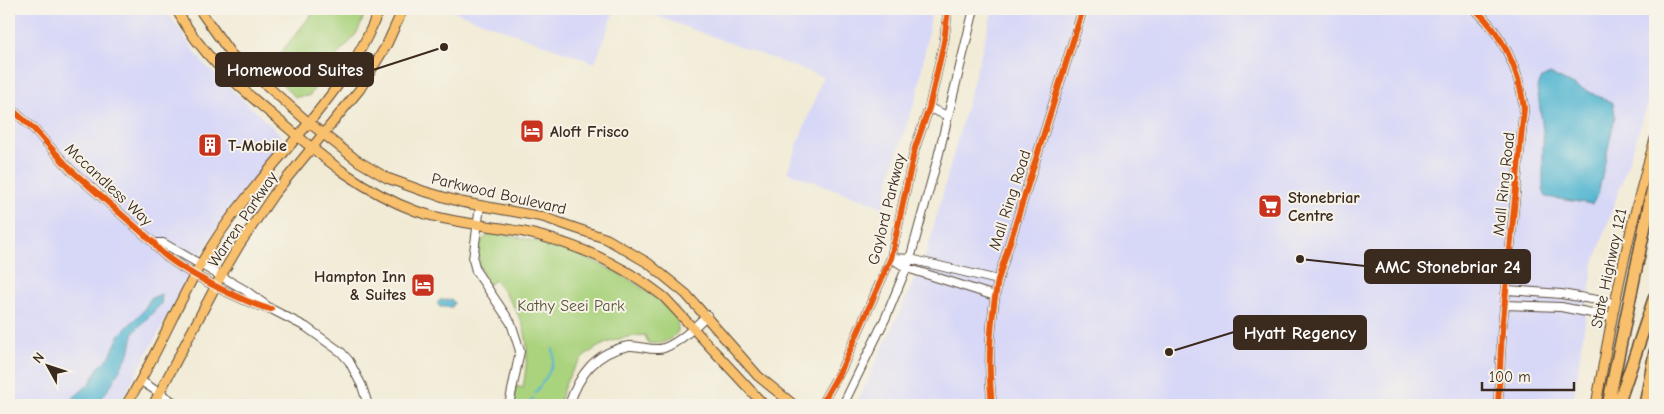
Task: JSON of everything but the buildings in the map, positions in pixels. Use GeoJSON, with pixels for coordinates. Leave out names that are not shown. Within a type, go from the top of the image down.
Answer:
{"type":"FeatureCollection","features":[{"type":"Feature","properties":{"kind":"highway"},"geometry":{"type":"LineString","coordinates":[[1608,405],[1612,377],[1655,177]]}},
{"type":"Feature","properties":{"kind":"highway"},"geometry":{"type":"LineString","coordinates":[[1618,405],[1655,296]]}},
{"type":"Feature","properties":{"kind":"highway"},"geometry":{"type":"LineString","coordinates":[[1645,405],[1655,352]]}},
{"type":"Feature","properties":{"kind":"main road","name":"Parkwood Boulevard"},"geometry":{"type":"LineString","coordinates":[[176,9],[191,36],[208,58],[297,136],[355,182],[417,211],[546,238],[607,260],[658,292],[764,405]]}},
{"type":"Feature","properties":{"kind":"main road","name":"Parkwood Boulevard"},"geometry":{"type":"LineString","coordinates":[[199,9],[232,54],[308,122],[358,162],[387,178],[423,191],[480,206],[543,217],[607,239],[648,262],[686,294],[707,315],[758,376],[794,405]]}},
{"type":"Feature","properties":{"kind":"main road","name":"Warren Parkway"},"geometry":{"type":"LineString","coordinates":[[126,405],[141,382],[200,265],[231,217],[297,136],[348,69],[379,9]]}},
{"type":"Feature","properties":{"kind":"main road","name":"Warren Parkway"},"geometry":{"type":"LineString","coordinates":[[153,405],[221,276],[274,194],[360,89],[387,44],[403,9]]}},
{"type":"Feature","properties":{"kind":"main road","name":"State Highway 121"},"geometry":{"type":"LineString","coordinates":[[1596,405],[1615,303],[1640,191],[1655,139]]}},
{"type":"Feature","properties":{"kind":"street","name":"Gaylord Parkway"},"geometry":{"type":"LineString","coordinates":[[821,405],[842,368],[891,258],[915,148],[929,108],[944,42],[948,9]]}},
{"type":"Feature","properties":{"kind":"street","name":"Gaylord Parkway"},"geometry":{"type":"LineString","coordinates":[[843,405],[910,259],[974,9]]}},
{"type":"Feature","properties":{"kind":"street","name":"Mall Ring Road"},"geometry":{"type":"LineString","coordinates":[[992,405],[988,357],[998,280],[1083,9]]}},
{"type":"Feature","properties":{"kind":"street","name":"Mall Ring Road"},"geometry":{"type":"LineString","coordinates":[[1475,9],[1490,24],[1506,48],[1522,92],[1524,108],[1505,304],[1498,405]]}},
{"type":"Feature","properties":{"kind":"street","name":"Mccandless Way"},"geometry":{"type":"LineString","coordinates":[[9,107],[33,128],[71,170],[154,243],[157,250],[195,276],[259,308],[271,309]]}},
{"type":"Feature","properties":{"kind":"street"},"geometry":{"type":"LineString","coordinates":[[929,108],[948,116]]}},
{"type":"Feature","properties":{"kind":"street"},"geometry":{"type":"LineString","coordinates":[[480,206],[473,259],[476,271],[511,323],[520,351],[509,405]]}},
{"type":"Feature","properties":{"kind":"street","name":"Mccandless Way"},"geometry":{"type":"LineString","coordinates":[[154,243],[162,243],[221,276],[262,301],[271,309]]}},
{"type":"Feature","properties":{"kind":"street"},"geometry":{"type":"LineString","coordinates":[[891,258],[910,259],[998,280]]}},
{"type":"Feature","properties":{"kind":"street"},"geometry":{"type":"LineString","coordinates":[[891,258],[907,268],[995,296]]}},
{"type":"Feature","properties":{"kind":"street"},"geometry":{"type":"LineString","coordinates":[[1507,290],[1561,294],[1615,303]]}},
{"type":"Feature","properties":{"kind":"street"},"geometry":{"type":"LineString","coordinates":[[1505,304],[1561,307],[1612,317]]}},
{"type":"Feature","properties":{"kind":"street"},"geometry":{"type":"LineString","coordinates":[[271,309],[306,327],[341,352],[349,362],[362,386],[368,405]]}},
{"type":"Feature","properties":{"kind":"street"},"geometry":{"type":"LineString","coordinates":[[570,405],[575,388],[585,370],[609,353],[630,346],[663,348],[693,328],[707,315]]}},
{"type":"Feature","properties":{"kind":"street"},"geometry":{"type":"LineString","coordinates":[[141,382],[178,405]]}},
{"type":"Feature","properties":{"kind":"shaded area"},"geometry":{"type":"Polygon","coordinates":[[[9,9],[165,9],[203,63],[280,134],[280,149],[225,217],[204,249],[119,405],[9,405],[9,9]]]}},
{"type":"Feature","properties":{"kind":"shaded area"},"geometry":{"type":"Polygon","coordinates":[[[447,9],[615,9],[595,63],[447,9]]]}},
{"type":"Feature","properties":{"kind":"shaded area"},"geometry":{"type":"Polygon","coordinates":[[[637,9],[932,9],[918,92],[891,171],[884,207],[787,172],[823,77],[637,9]]]}},
{"type":"Feature","properties":{"kind":"shaded area"},"geometry":{"type":"Polygon","coordinates":[[[993,9],[1079,9],[1065,52],[1084,9],[1655,9],[1655,83],[1593,267],[1573,405],[856,405],[926,255],[993,9]]]}},
{"type":"Feature","properties":{"kind":"green space"},"geometry":{"type":"Polygon","coordinates":[[[316,9],[336,9],[351,17],[359,11],[364,13],[358,30],[350,42],[335,57],[309,96],[295,97],[283,85],[288,72],[280,54],[316,9]]]}},
{"type":"Feature","properties":{"kind":"green space","name":"Kathy Seei Park"},"geometry":{"type":"Polygon","coordinates":[[[496,233],[546,244],[615,271],[657,299],[677,316],[678,331],[669,340],[661,343],[648,343],[645,335],[628,337],[600,346],[588,353],[570,375],[559,405],[512,405],[516,386],[523,388],[527,342],[520,319],[506,295],[495,280],[488,285],[481,271],[478,255],[479,247],[482,240],[488,235],[496,233]]]}},
{"type":"Feature","properties":{"kind":"water"},"geometry":{"type":"Polygon","coordinates":[[[1550,74],[1613,103],[1615,116],[1598,195],[1592,204],[1546,197],[1543,190],[1543,130],[1537,88],[1542,78],[1550,74]]]}},
{"type":"Feature","properties":{"kind":"water"},"geometry":{"type":"Polygon","coordinates":[[[162,294],[161,304],[134,332],[129,353],[110,387],[96,405],[70,405],[72,399],[90,383],[98,368],[110,356],[120,334],[143,311],[151,298],[162,294]]]}},
{"type":"Feature","properties":{"kind":"water"},"geometry":{"type":"Polygon","coordinates":[[[440,300],[452,300],[454,303],[452,307],[440,307],[437,303],[440,300]]]}},
{"type":"Feature","properties":{"kind":"waterway"},"geometry":{"type":"LineString","coordinates":[[535,393],[546,378],[551,367],[554,355],[553,349]]}},
{"type":"Feature","properties":{"kind":"waterway"},"geometry":{"type":"LineString","coordinates":[[530,402],[533,398]]}},
{"type":"Feature","properties":{"kind":"cycle path"},"geometry":{"type":"LineString","coordinates":[[821,405],[842,368],[891,258],[915,148],[929,108],[944,42],[948,9]]}},
{"type":"Feature","properties":{"kind":"cycle path"},"geometry":{"type":"LineString","coordinates":[[992,405],[990,342],[998,280],[1083,9]]}},
{"type":"Feature","properties":{"kind":"cycle path"},"geometry":{"type":"LineString","coordinates":[[1475,9],[1494,30],[1508,54],[1518,80],[1524,108],[1502,330],[1498,405]]}},
{"type":"Feature","properties":{"kind":"cycle path"},"geometry":{"type":"LineString","coordinates":[[9,107],[33,128],[71,170],[154,243],[160,251],[189,271],[226,292],[271,309]]}},
{"type":"Feature","properties":{"kind":"place","name":"Homewood Suites"},"geometry":{"type":"Point","coordinates":[444,47]}},
{"type":"Feature","properties":{"kind":"place","name":"Aloft Frisco"},"geometry":{"type":"Point","coordinates":[532,131]}},
{"type":"Feature","properties":{"kind":"place","name":"T-Mobile"},"geometry":{"type":"Point","coordinates":[210,145]}},
{"type":"Feature","properties":{"kind":"place","name":"Stonebriar Centre"},"geometry":{"type":"Point","coordinates":[1270,206]}},
{"type":"Feature","properties":{"kind":"place","name":"AMC Stonebriar 24"},"geometry":{"type":"Point","coordinates":[1300,259]}},
{"type":"Feature","properties":{"kind":"place","name":"Hampton Inn & Suites"},"geometry":{"type":"Point","coordinates":[423,285]}},
{"type":"Feature","properties":{"kind":"place","name":"Hyatt Regency"},"geometry":{"type":"Point","coordinates":[1169,352]}}]}
